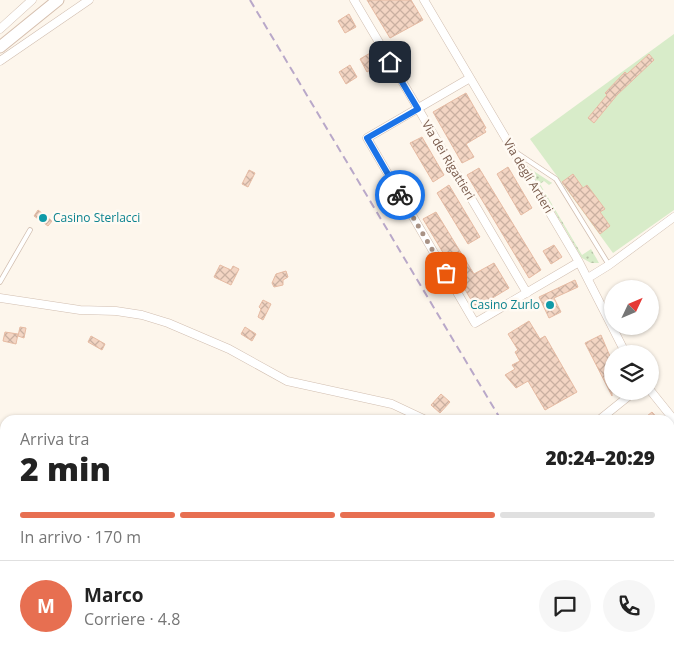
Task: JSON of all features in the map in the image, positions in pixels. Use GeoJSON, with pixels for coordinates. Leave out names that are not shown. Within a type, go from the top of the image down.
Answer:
{"type":"FeatureCollection","features":[{"type":"Feature","properties":{"kind":"street"},"geometry":{"type":"LineString","coordinates":[[0,29],[32,0]]}},
{"type":"Feature","properties":{"kind":"street"},"geometry":{"type":"LineString","coordinates":[[0,47],[58,0]]}},
{"type":"Feature","properties":{"kind":"street"},"geometry":{"type":"LineString","coordinates":[[0,61],[89,0]]}},
{"type":"Feature","properties":{"kind":"street","name":"Via dei Rigattieri"},"geometry":{"type":"LineString","coordinates":[[354,0],[527,293]]}},
{"type":"Feature","properties":{"kind":"street","name":"Via degli Artieri"},"geometry":{"type":"LineString","coordinates":[[424,0],[579,262],[622,345]]}},
{"type":"Feature","properties":{"kind":"street"},"geometry":{"type":"LineString","coordinates":[[470,78],[367,138],[475,323],[579,262]]}},
{"type":"Feature","properties":{"kind":"street"},"geometry":{"type":"LineString","coordinates":[[588,278],[609,265],[674,217]]}},
{"type":"Feature","properties":{"kind":"street"},"geometry":{"type":"LineString","coordinates":[[0,298],[80,310],[116,311],[142,315],[168,323],[229,348],[287,381],[392,404],[415,415]]}},
{"type":"Feature","properties":{"kind":"street"},"geometry":{"type":"LineString","coordinates":[[605,415],[624,400]]}},
{"type":"Feature","properties":{"kind":"street"},"geometry":{"type":"LineString","coordinates":[[658,400],[670,415]]}},
{"type":"Feature","properties":{"kind":"lane"},"geometry":{"type":"LineString","coordinates":[[513,151],[556,180],[609,265]]}},
{"type":"Feature","properties":{"kind":"lane"},"geometry":{"type":"LineString","coordinates":[[0,282],[30,230]]}},
{"type":"Feature","properties":{"kind":"green space"},"geometry":{"type":"Polygon","coordinates":[[[674,34],[674,210],[613,253],[530,139],[674,34]]]}},
{"type":"Feature","properties":{"kind":"green space"},"geometry":{"type":"Polygon","coordinates":[[[529,168],[552,183],[549,185],[544,181],[540,184],[582,255],[591,249],[599,263],[591,263],[582,258],[529,168]]]}},
{"type":"Feature","properties":{"kind":"building"},"geometry":{"type":"Polygon","coordinates":[[[367,0],[411,0],[423,20],[390,38],[367,0]]]}},
{"type":"Feature","properties":{"kind":"building"},"geometry":{"type":"Polygon","coordinates":[[[349,14],[356,27],[345,33],[338,21],[349,14]]]}},
{"type":"Feature","properties":{"kind":"building"},"geometry":{"type":"Polygon","coordinates":[[[372,52],[379,65],[367,72],[360,59],[372,52]]]}},
{"type":"Feature","properties":{"kind":"building"},"geometry":{"type":"Polygon","coordinates":[[[649,54],[654,60],[617,95],[594,123],[588,118],[607,95],[605,93],[625,72],[627,74],[649,54]]]}},
{"type":"Feature","properties":{"kind":"building"},"geometry":{"type":"Polygon","coordinates":[[[350,65],[357,77],[346,84],[339,72],[350,65]]]}},
{"type":"Feature","properties":{"kind":"building"},"geometry":{"type":"Polygon","coordinates":[[[466,93],[486,128],[484,129],[486,132],[466,144],[474,157],[462,163],[433,112],[466,93]]]}},
{"type":"Feature","properties":{"kind":"building"},"geometry":{"type":"Polygon","coordinates":[[[422,137],[444,175],[433,182],[410,143],[422,137]]]}},
{"type":"Feature","properties":{"kind":"building"},"geometry":{"type":"Polygon","coordinates":[[[508,167],[532,208],[521,215],[497,174],[508,167]]]}},
{"type":"Feature","properties":{"kind":"building"},"geometry":{"type":"Polygon","coordinates":[[[479,168],[541,270],[529,278],[467,175],[479,168]]]}},
{"type":"Feature","properties":{"kind":"building"},"geometry":{"type":"Polygon","coordinates":[[[249,170],[255,173],[248,187],[242,184],[249,170]]]}},
{"type":"Feature","properties":{"kind":"building"},"geometry":{"type":"Polygon","coordinates":[[[573,174],[583,188],[587,185],[605,209],[600,212],[610,226],[600,234],[562,182],[573,174]]]}},
{"type":"Feature","properties":{"kind":"building"},"geometry":{"type":"Polygon","coordinates":[[[449,185],[480,237],[468,244],[437,193],[449,185]]]}},
{"type":"Feature","properties":{"kind":"building","name":"Casino Sterlacci"},"geometry":{"type":"Polygon","coordinates":[[[38,210],[52,221],[48,226],[34,216],[38,210]]]}},
{"type":"Feature","properties":{"kind":"building"},"geometry":{"type":"Polygon","coordinates":[[[436,212],[474,274],[494,263],[509,288],[476,308],[423,219],[436,212]]]}},
{"type":"Feature","properties":{"kind":"building"},"geometry":{"type":"Polygon","coordinates":[[[554,245],[562,257],[551,264],[543,251],[554,245]]]}},
{"type":"Feature","properties":{"kind":"building"},"geometry":{"type":"Polygon","coordinates":[[[220,265],[231,270],[233,266],[239,269],[231,285],[214,277],[220,265]]]}},
{"type":"Feature","properties":{"kind":"building"},"geometry":{"type":"Polygon","coordinates":[[[286,271],[288,277],[283,280],[283,285],[274,287],[272,283],[276,274],[286,271]]]}},
{"type":"Feature","properties":{"kind":"building","name":"Casino Zurlo"},"geometry":{"type":"Polygon","coordinates":[[[575,280],[578,287],[554,298],[561,312],[549,318],[539,297],[575,280]]]}},
{"type":"Feature","properties":{"kind":"building"},"geometry":{"type":"Polygon","coordinates":[[[263,300],[271,304],[263,320],[258,317],[261,309],[259,307],[263,300]]]}},
{"type":"Feature","properties":{"kind":"building"},"geometry":{"type":"Polygon","coordinates":[[[529,321],[540,339],[545,336],[577,392],[545,410],[528,381],[516,388],[505,375],[515,369],[512,365],[520,361],[515,352],[518,350],[508,334],[529,321]]]}},
{"type":"Feature","properties":{"kind":"building"},"geometry":{"type":"Polygon","coordinates":[[[20,327],[26,328],[24,338],[18,336],[20,327]]]}},
{"type":"Feature","properties":{"kind":"building"},"geometry":{"type":"Polygon","coordinates":[[[245,327],[256,334],[252,341],[241,334],[245,327]]]}},
{"type":"Feature","properties":{"kind":"building"},"geometry":{"type":"Polygon","coordinates":[[[5,332],[18,334],[16,344],[3,341],[5,332]]]}},
{"type":"Feature","properties":{"kind":"building"},"geometry":{"type":"Polygon","coordinates":[[[601,335],[605,345],[604,380],[585,343],[601,335]]]}},
{"type":"Feature","properties":{"kind":"building"},"geometry":{"type":"Polygon","coordinates":[[[91,336],[105,344],[102,350],[88,342],[91,336]]]}},
{"type":"Feature","properties":{"kind":"building"},"geometry":{"type":"Polygon","coordinates":[[[441,394],[450,402],[440,413],[431,405],[441,394]]]}},
{"type":"Feature","properties":{"kind":"railway"},"geometry":{"type":"LineString","coordinates":[[250,0],[498,415]]}},
{"type":"Feature","properties":{"kind":"way so far"},"geometry":{"type":"LineString","coordinates":[[400,195],[446,273]]}},
{"type":"Feature","properties":{"kind":"place","name":"Casino Sterlacci"},"geometry":{"type":"Point","coordinates":[43,218]}},
{"type":"Feature","properties":{"kind":"place","name":"Casino Zurlo"},"geometry":{"type":"Point","coordinates":[550,305]}},
{"type":"Feature","properties":{"kind":"route"},"geometry":{"type":"LineString","coordinates":[[390,62],[418,109],[367,138],[400,195]]}}]}
